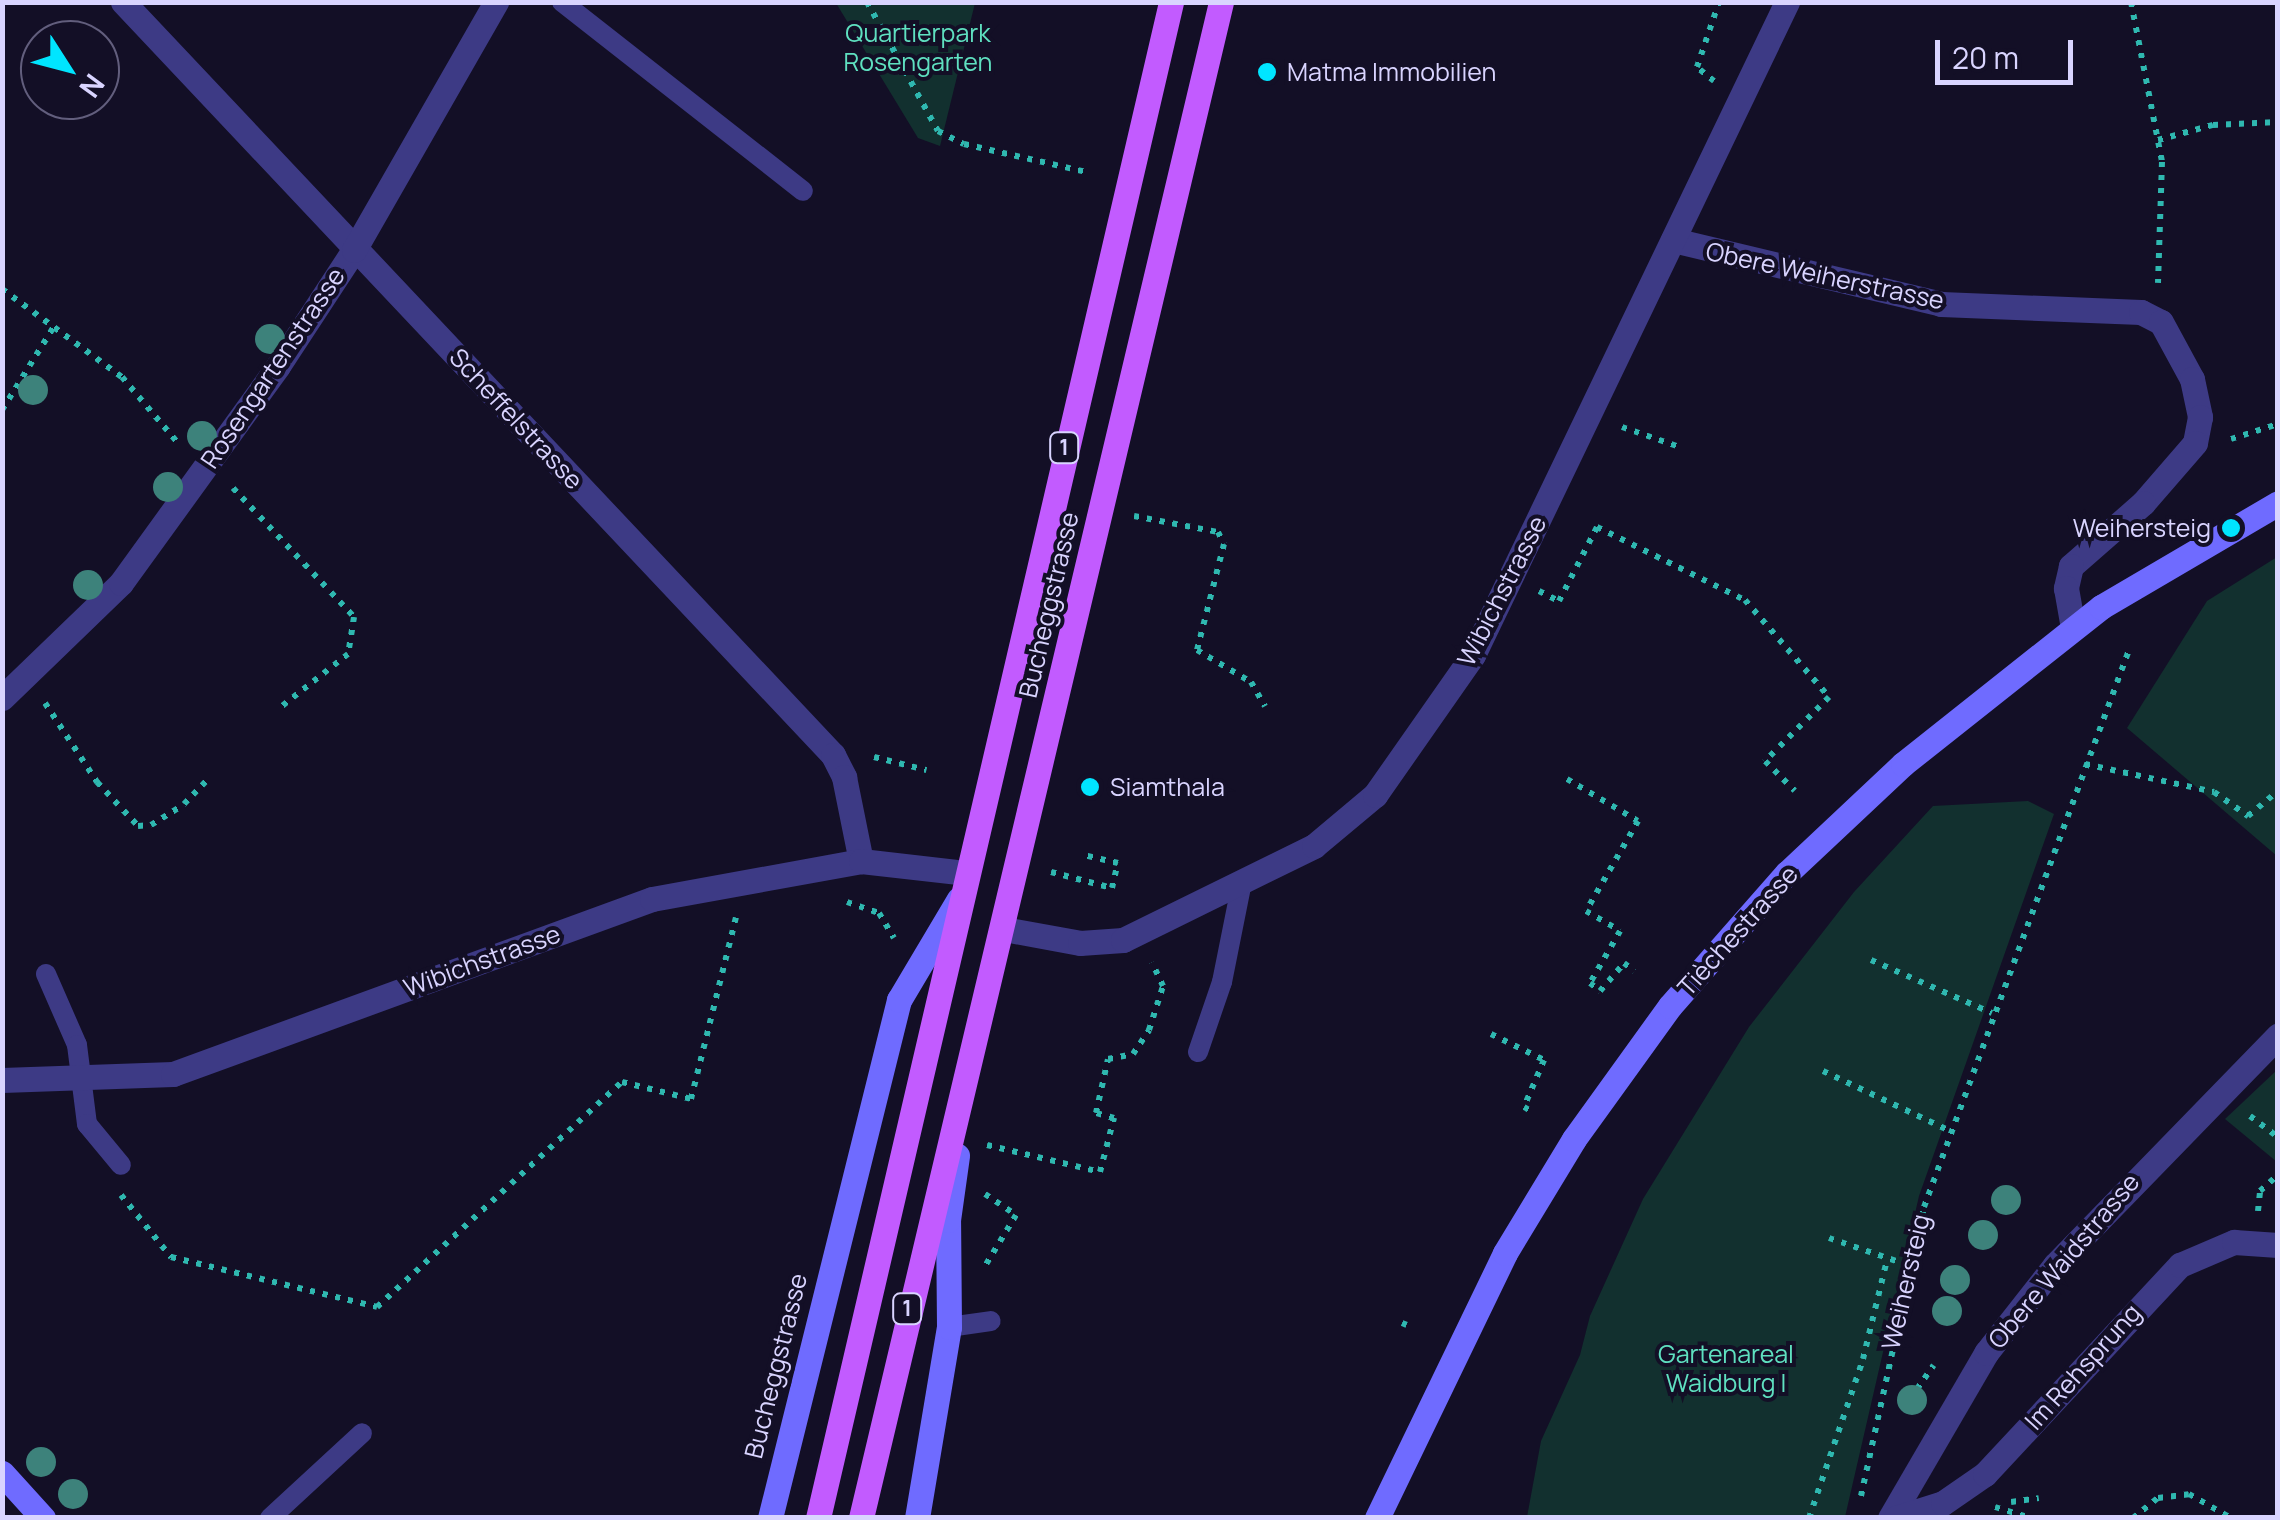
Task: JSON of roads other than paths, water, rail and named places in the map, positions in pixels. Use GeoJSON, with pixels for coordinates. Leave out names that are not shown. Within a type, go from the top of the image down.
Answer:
{"type":"FeatureCollection","features":[{"type":"Feature","properties":{"kind":"main road","name":"Bucheggstrasse"},"geometry":{"type":"LineString","coordinates":[[818,1518],[1172,2]]}},
{"type":"Feature","properties":{"kind":"main road","name":"Bucheggstrasse"},"geometry":{"type":"LineString","coordinates":[[860,1518],[929,1216],[964,1104],[1220,2]]}},
{"type":"Feature","properties":{"kind":"street","name":"Scheffelstrasse"},"geometry":{"type":"LineString","coordinates":[[123,2],[833,755],[861,861]]}},
{"type":"Feature","properties":{"kind":"street","name":"Rosengartenstrasse"},"geometry":{"type":"LineString","coordinates":[[2,698],[121,583],[354,250],[496,2]]}},
{"type":"Feature","properties":{"kind":"street","name":"Wibichstrasse"},"geometry":{"type":"LineString","coordinates":[[1004,929],[1080,943],[1142,933],[1314,846],[1375,796],[1473,655],[1787,2]]}},
{"type":"Feature","properties":{"kind":"street","name":"Obere Weiherstrasse"},"geometry":{"type":"LineString","coordinates":[[1672,240],[1941,304],[2141,312],[2157,319],[2192,379],[2200,417],[2195,442],[2143,503],[2070,566],[2066,588],[2074,628]]}},
{"type":"Feature","properties":{"kind":"street","name":"Tièchestrasse"},"geometry":{"type":"LineString","coordinates":[[1377,1518],[1505,1252],[1574,1138],[1670,1006],[1787,873],[1902,764],[2074,628],[2278,503]]}},
{"type":"Feature","properties":{"kind":"street","name":"Wibichstrasse"},"geometry":{"type":"LineString","coordinates":[[2,1080],[172,1074],[652,899],[861,861],[964,883]]}},
{"type":"Feature","properties":{"kind":"street","name":"Bucheggstrasse"},"geometry":{"type":"LineString","coordinates":[[770,1518],[900,1000],[964,883]]}},
{"type":"Feature","properties":{"kind":"street","name":"Obere Waidstrasse"},"geometry":{"type":"LineString","coordinates":[[1886,1514],[1986,1354],[2055,1266],[2278,1036]]}},
{"type":"Feature","properties":{"kind":"street","name":"Bucheggstrasse"},"geometry":{"type":"LineString","coordinates":[[917,1518],[949,1327],[948,1220],[964,1104]]}},
{"type":"Feature","properties":{"kind":"street","name":"Im Rehsprung"},"geometry":{"type":"LineString","coordinates":[[1886,1514],[1943,1503],[1985,1474],[2180,1265],[2234,1242],[2278,1245]]}},
{"type":"Feature","properties":{"kind":"street"},"geometry":{"type":"LineString","coordinates":[[2,1473],[43,1518]]}},
{"type":"Feature","properties":{"kind":"lane"},"geometry":{"type":"LineString","coordinates":[[562,2],[803,190]]}},
{"type":"Feature","properties":{"kind":"lane"},"geometry":{"type":"LineString","coordinates":[[1198,1052],[1222,982],[1240,886]]}},
{"type":"Feature","properties":{"kind":"lane"},"geometry":{"type":"LineString","coordinates":[[46,974],[76,1045],[86,1124],[124,1173]]}},
{"type":"Feature","properties":{"kind":"lane"},"geometry":{"type":"LineString","coordinates":[[949,1327],[991,1321]]}},
{"type":"Feature","properties":{"kind":"lane"},"geometry":{"type":"LineString","coordinates":[[270,1518],[293,1510],[362,1433]]}},
{"type":"Feature","properties":{"kind":"place","name":"Matma Immobilien"},"geometry":{"type":"Point","coordinates":[1267,72]}},
{"type":"Feature","properties":{"kind":"place","name":"Weihersteig"},"geometry":{"type":"Point","coordinates":[2231,528]}},
{"type":"Feature","properties":{"kind":"place","name":"Siamthala"},"geometry":{"type":"Point","coordinates":[1090,787]}},
{"type":"Feature","properties":{"kind":"park label","name":"Quartierpark Rosengarten"},"geometry":{"type":"Point","coordinates":[918,48]}},
{"type":"Feature","properties":{"kind":"park label","name":"Gartenareal Waidburg I"},"geometry":{"type":"Point","coordinates":[1726,1370]}}]}
